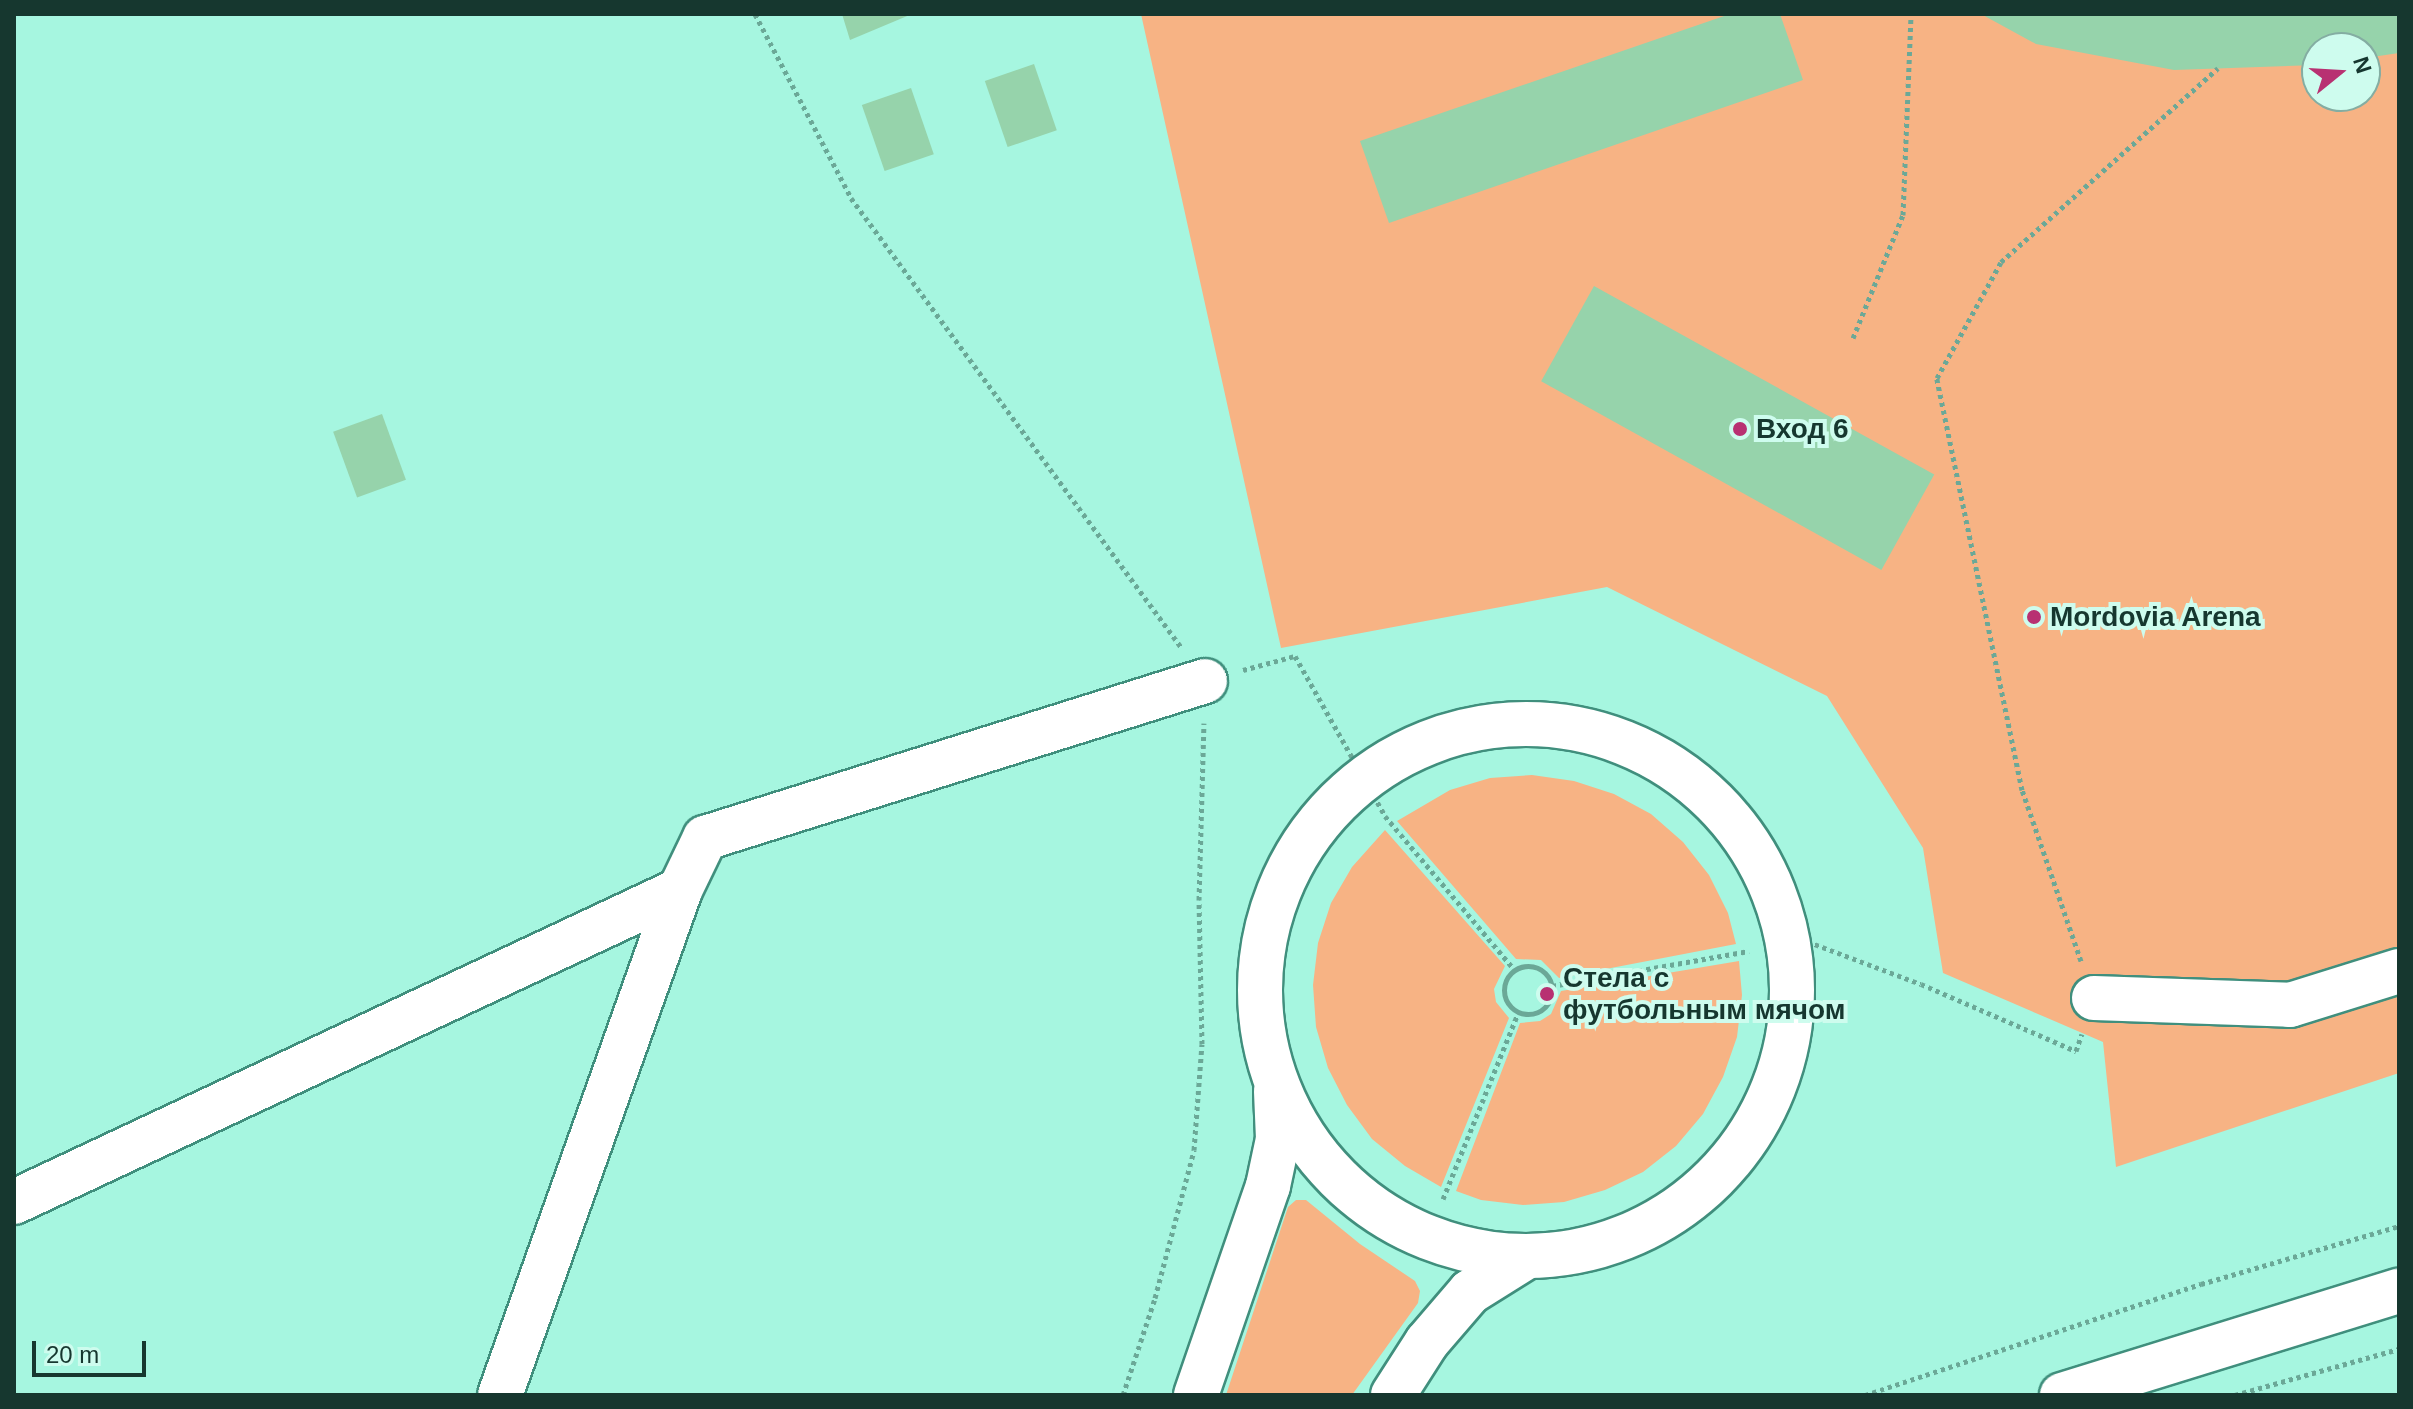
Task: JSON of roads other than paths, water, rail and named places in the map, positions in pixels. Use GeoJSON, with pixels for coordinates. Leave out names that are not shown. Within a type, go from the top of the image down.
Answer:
{"type":"FeatureCollection","features":[{"type":"Feature","properties":{"kind":"street"},"geometry":{"type":"LineString","coordinates":[[500,1395],[680,890],[705,838],[1205,681]]}},
{"type":"Feature","properties":{"kind":"street"},"geometry":{"type":"LineString","coordinates":[[1532,723],[1584,730],[1633,746],[1679,772],[1718,806],[1750,847],[1774,893],[1767,942],[1792,996],[1786,1048],[1770,1098],[1744,1143],[1710,1183],[1669,1215],[1622,1239],[1572,1253],[1526,1257],[1480,1252],[1435,1240],[1393,1220],[1355,1194],[1322,1161],[1295,1123],[1276,1081],[1264,1036],[1260,984],[1267,932],[1282,882],[1308,836],[1342,797],[1383,765],[1430,741],[1480,727],[1532,723]]}},
{"type":"Feature","properties":{"kind":"street"},"geometry":{"type":"LineString","coordinates":[[14,1202],[680,890]]}},
{"type":"Feature","properties":{"kind":"street"},"geometry":{"type":"LineString","coordinates":[[2094,998],[2290,1005],[2399,971]]}},
{"type":"Feature","properties":{"kind":"street"},"geometry":{"type":"LineString","coordinates":[[1196,1395],[1268,1186],[1278,1139],[1276,1081]]}},
{"type":"Feature","properties":{"kind":"street"},"geometry":{"type":"LineString","coordinates":[[1393,1395],[1427,1342],[1470,1292],[1526,1257]]}},
{"type":"Feature","properties":{"kind":"street"},"geometry":{"type":"LineString","coordinates":[[2062,1395],[2399,1291]]}},
{"type":"Feature","properties":{"kind":"place","name":"Вход 6"},"geometry":{"type":"Point","coordinates":[1740,429]}},
{"type":"Feature","properties":{"kind":"place","name":"Mordovia Arena"},"geometry":{"type":"Point","coordinates":[2034,617]}},
{"type":"Feature","properties":{"kind":"place","name":"Стела с футбольным мячом"},"geometry":{"type":"Point","coordinates":[1547,994]}}]}
